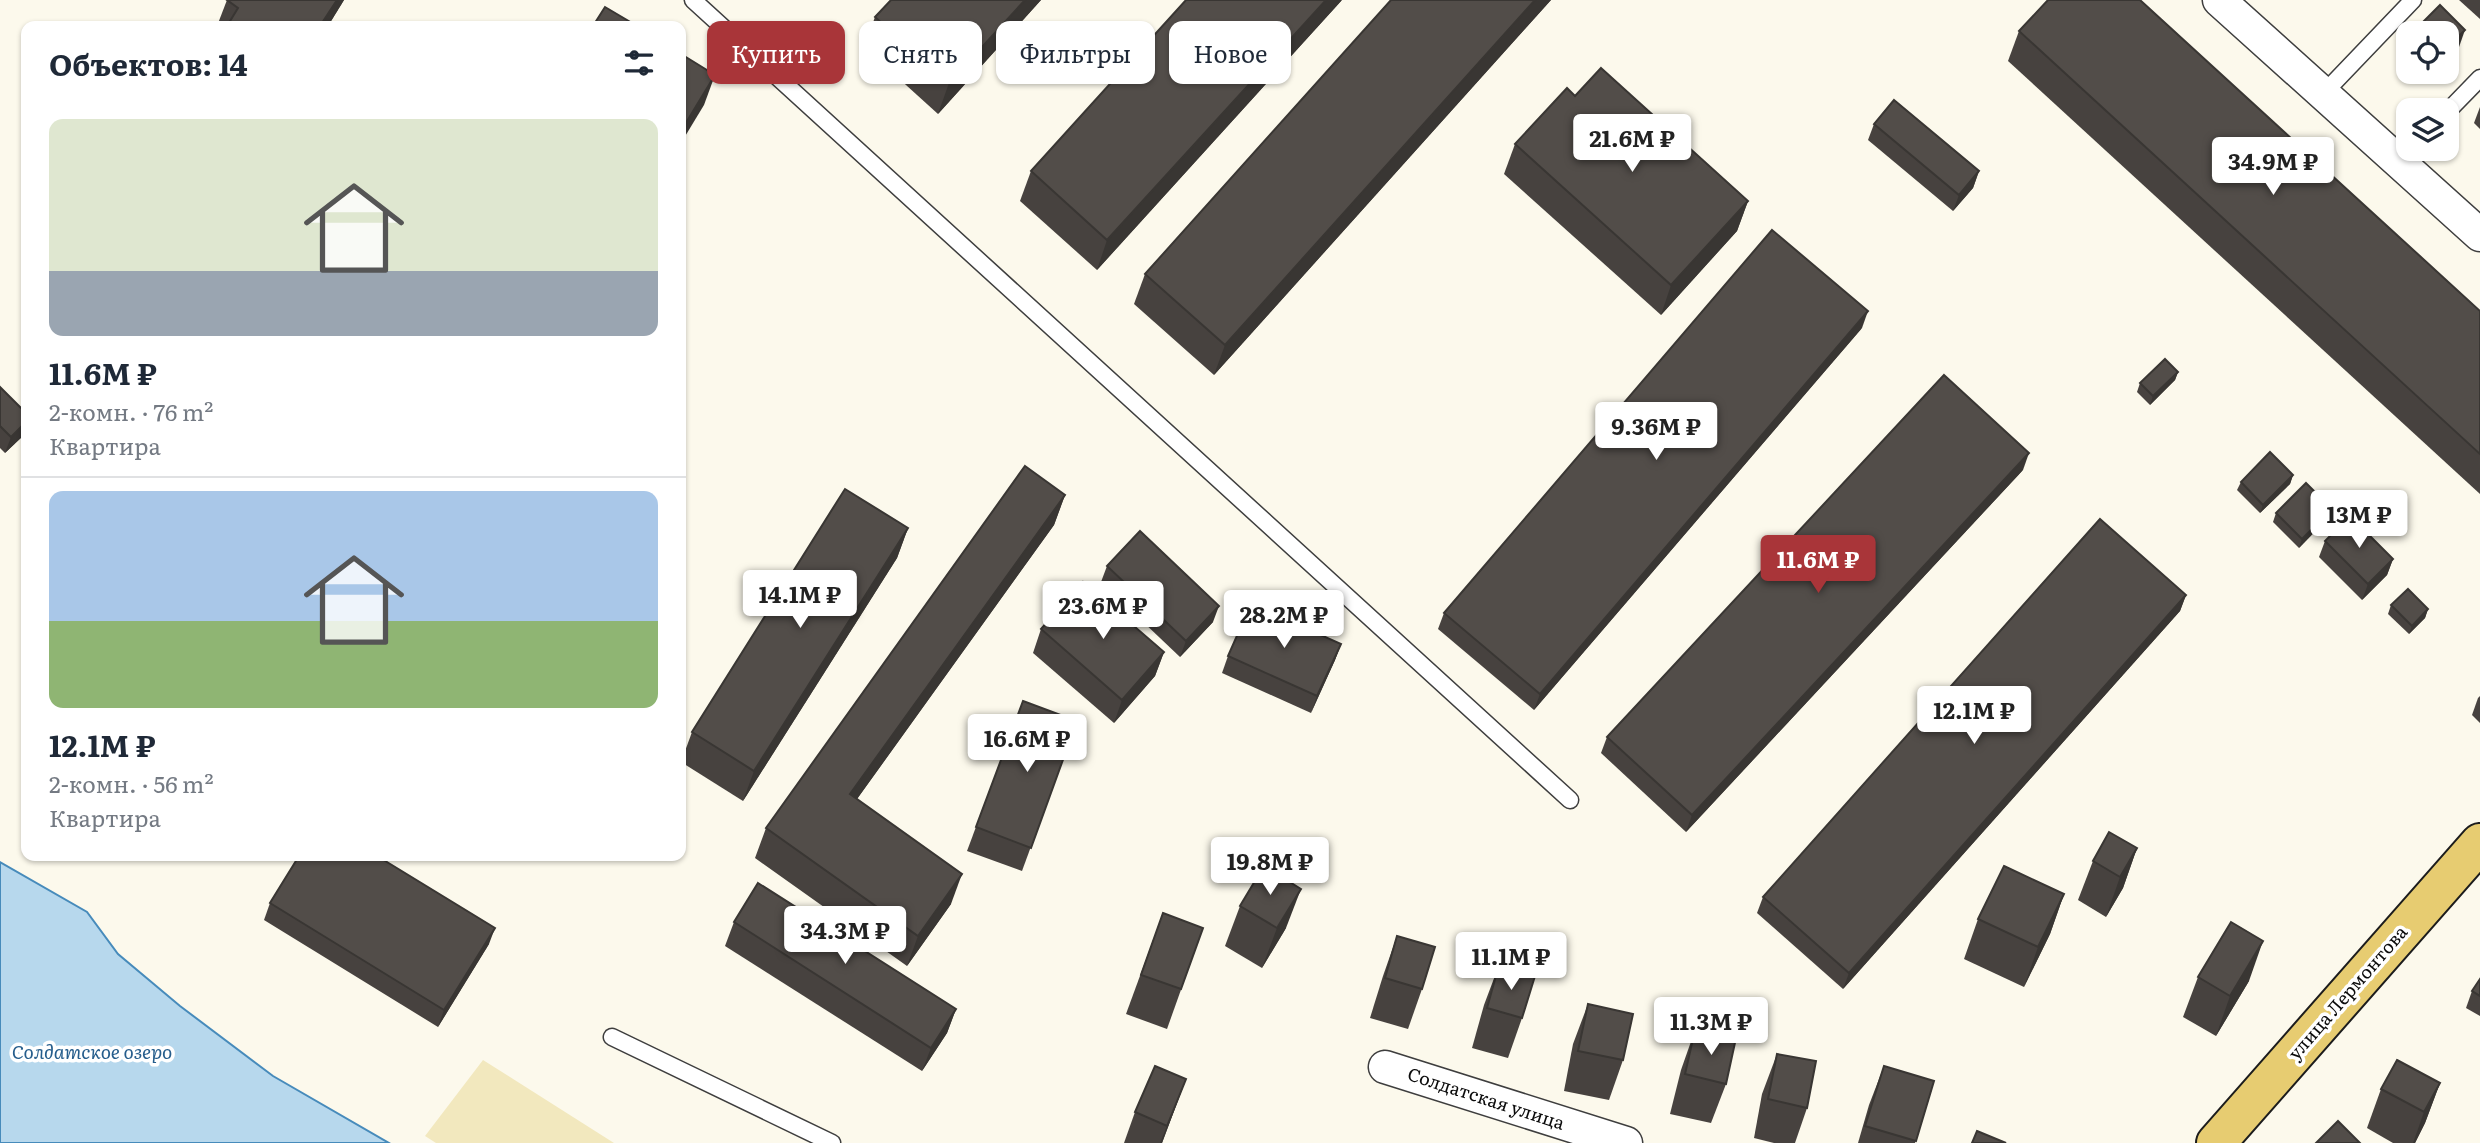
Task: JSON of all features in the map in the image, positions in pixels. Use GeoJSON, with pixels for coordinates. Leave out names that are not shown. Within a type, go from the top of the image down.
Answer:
{"type":"FeatureCollection","features":[{"type":"Feature","properties":{"kind":"main road","name":"улица Лермонтова"},"geometry":{"type":"LineString","coordinates":[[2216,1143],[2479,846]]}},
{"type":"Feature","properties":{"kind":"street"},"geometry":{"type":"LineString","coordinates":[[2219,0],[2323,94],[2396,148]]}},
{"type":"Feature","properties":{"kind":"street"},"geometry":{"type":"LineString","coordinates":[[2412,161],[2480,235]]}},
{"type":"Feature","properties":{"kind":"street","name":"Солдатская улица"},"geometry":{"type":"LineString","coordinates":[[1385,1067],[1626,1143]]}},
{"type":"Feature","properties":{"kind":"lane"},"geometry":{"type":"LineString","coordinates":[[693,0],[1570,800]]}},
{"type":"Feature","properties":{"kind":"lane"},"geometry":{"type":"LineString","coordinates":[[2323,94],[2413,0]]}},
{"type":"Feature","properties":{"kind":"lane"},"geometry":{"type":"LineString","coordinates":[[2459,100],[2480,78]]}},
{"type":"Feature","properties":{"kind":"lane"},"geometry":{"type":"LineString","coordinates":[[612,1037],[832,1143]]}},
{"type":"Feature","properties":{"kind":"sand"},"geometry":{"type":"Polygon","coordinates":[[[483,1060],[614,1143],[436,1143],[425,1136],[483,1060]]]}},
{"type":"Feature","properties":{"kind":"water","name":"Солдатское озеро"},"geometry":{"type":"Polygon","coordinates":[[[0,862],[87,912],[118,954],[180,1006],[273,1076],[389,1143],[0,1143],[0,862]]]}},
{"type":"Feature","properties":{"kind":"building"},"geometry":{"type":"Polygon","coordinates":[[[227,0],[337,0],[323,21],[230,21],[238,8],[227,0]]]}},
{"type":"Feature","properties":{"kind":"building"},"geometry":{"type":"Polygon","coordinates":[[[891,0],[1025,0],[1006,21],[996,21],[996,32],[982,47],[982,21],[879,21],[875,17],[891,0]]]}},
{"type":"Feature","properties":{"kind":"building"},"geometry":{"type":"Polygon","coordinates":[[[1186,0],[1326,0],[1291,38],[1291,21],[1169,21],[1169,84],[1249,84],[1107,240],[1031,171],[1110,84],[1155,84],[1155,34],[1186,0]]]}},
{"type":"Feature","properties":{"kind":"building"},"geometry":{"type":"Polygon","coordinates":[[[1391,0],[1535,0],[1225,345],[1145,274],[1391,0]]]}},
{"type":"Feature","properties":{"kind":"building"},"geometry":{"type":"Polygon","coordinates":[[[2048,0],[2140,0],[2480,311],[2480,454],[2019,31],[2048,0]]]}},
{"type":"Feature","properties":{"kind":"building"},"geometry":{"type":"Polygon","coordinates":[[[2440,5],[2456,21],[2424,21],[2440,5]]]}},
{"type":"Feature","properties":{"kind":"building"},"geometry":{"type":"Polygon","coordinates":[[[605,7],[629,21],[596,21],[605,7]]]}},
{"type":"Feature","properties":{"kind":"building"},"geometry":{"type":"Polygon","coordinates":[[[2459,24],[2465,30],[2459,36],[2459,24]]]}},
{"type":"Feature","properties":{"kind":"building"},"geometry":{"type":"Polygon","coordinates":[[[686,57],[707,70],[707,84],[710,84],[686,123],[686,57]]]}},
{"type":"Feature","properties":{"kind":"building"},"geometry":{"type":"Polygon","coordinates":[[[1601,68],[1748,201],[1671,285],[1515,144],[1567,88],[1575,96],[1601,68]]]}},
{"type":"Feature","properties":{"kind":"building"},"geometry":{"type":"Polygon","coordinates":[[[1894,100],[1979,171],[1959,195],[1874,124],[1894,100]]]}},
{"type":"Feature","properties":{"kind":"building"},"geometry":{"type":"Polygon","coordinates":[[[1772,230],[1868,311],[1540,694],[1444,613],[1772,230]]]}},
{"type":"Feature","properties":{"kind":"building"},"geometry":{"type":"Polygon","coordinates":[[[2165,359],[2178,372],[2153,396],[2140,383],[2165,359]]]}},
{"type":"Feature","properties":{"kind":"building"},"geometry":{"type":"Polygon","coordinates":[[[1944,375],[2029,453],[1692,815],[1607,737],[1944,375]]]}},
{"type":"Feature","properties":{"kind":"building"},"geometry":{"type":"Polygon","coordinates":[[[0,387],[21,408],[21,427],[11,437],[0,426],[0,387]]]}},
{"type":"Feature","properties":{"kind":"building"},"geometry":{"type":"Polygon","coordinates":[[[2270,452],[2293,475],[2263,505],[2241,482],[2270,452]]]}},
{"type":"Feature","properties":{"kind":"building"},"geometry":{"type":"Polygon","coordinates":[[[1025,466],[1065,495],[850,794],[962,874],[918,936],[766,828],[1025,466]]]}},
{"type":"Feature","properties":{"kind":"building"},"geometry":{"type":"Polygon","coordinates":[[[2306,483],[2332,509],[2302,539],[2276,513],[2306,483]]]}},
{"type":"Feature","properties":{"kind":"building"},"geometry":{"type":"Polygon","coordinates":[[[845,489],[908,528],[754,771],[692,732],[845,489]]]}},
{"type":"Feature","properties":{"kind":"building"},"geometry":{"type":"Polygon","coordinates":[[[2350,516],[2393,559],[2368,584],[2325,541],[2350,516]]]}},
{"type":"Feature","properties":{"kind":"building"},"geometry":{"type":"Polygon","coordinates":[[[2100,519],[2186,595],[1849,973],[1763,897],[2100,519]]]}},
{"type":"Feature","properties":{"kind":"building"},"geometry":{"type":"Polygon","coordinates":[[[1140,531],[1219,606],[1186,641],[1107,566],[1140,531]]]}},
{"type":"Feature","properties":{"kind":"building"},"geometry":{"type":"Polygon","coordinates":[[[1083,582],[1164,652],[1122,700],[1041,629],[1083,582]]]}},
{"type":"Feature","properties":{"kind":"building"},"geometry":{"type":"Polygon","coordinates":[[[2408,589],[2428,609],[2412,626],[2391,605],[2408,589]]]}},
{"type":"Feature","properties":{"kind":"building"},"geometry":{"type":"Polygon","coordinates":[[[1251,604],[1341,644],[1317,696],[1228,656],[1251,604]]]}},
{"type":"Feature","properties":{"kind":"building"},"geometry":{"type":"Polygon","coordinates":[[[1023,701],[1077,721],[1031,848],[976,827],[1023,701]]]}},
{"type":"Feature","properties":{"kind":"building"},"geometry":{"type":"Polygon","coordinates":[[[2109,832],[2137,848],[2120,877],[2093,861],[2109,832]]]}},
{"type":"Feature","properties":{"kind":"building"},"geometry":{"type":"Polygon","coordinates":[[[296,861],[385,861],[495,928],[444,1010],[270,903],[296,861]]]}},
{"type":"Feature","properties":{"kind":"building"},"geometry":{"type":"Polygon","coordinates":[[[1264,866],[1301,889],[1277,928],[1240,906],[1264,866]]]}},
{"type":"Feature","properties":{"kind":"building"},"geometry":{"type":"Polygon","coordinates":[[[2004,866],[2064,894],[2038,947],[1978,919],[2004,866]]]}},
{"type":"Feature","properties":{"kind":"building"},"geometry":{"type":"Polygon","coordinates":[[[758,883],[956,1009],[931,1048],[734,922],[758,883]]]}},
{"type":"Feature","properties":{"kind":"building"},"geometry":{"type":"Polygon","coordinates":[[[1163,913],[1203,928],[1181,989],[1141,975],[1163,913]]]}},
{"type":"Feature","properties":{"kind":"building"},"geometry":{"type":"Polygon","coordinates":[[[2231,922],[2263,941],[2230,996],[2198,977],[2231,922]]]}},
{"type":"Feature","properties":{"kind":"building"},"geometry":{"type":"Polygon","coordinates":[[[1397,936],[1435,947],[1422,989],[1385,978],[1397,936]]]}},
{"type":"Feature","properties":{"kind":"building"},"geometry":{"type":"Polygon","coordinates":[[[1499,965],[1535,976],[1522,1018],[1487,1008],[1499,965]]]}},
{"type":"Feature","properties":{"kind":"building"},"geometry":{"type":"Polygon","coordinates":[[[2480,979],[2480,996],[2472,991],[2480,979]]]}},
{"type":"Feature","properties":{"kind":"building"},"geometry":{"type":"Polygon","coordinates":[[[1588,1004],[1633,1014],[1623,1060],[1578,1051],[1588,1004]]]}},
{"type":"Feature","properties":{"kind":"building"},"geometry":{"type":"Polygon","coordinates":[[[1695,1030],[1736,1038],[1726,1084],[1685,1074],[1695,1030]]]}},
{"type":"Feature","properties":{"kind":"building"},"geometry":{"type":"Polygon","coordinates":[[[1777,1054],[1816,1061],[1807,1108],[1768,1099],[1777,1054]]]}},
{"type":"Feature","properties":{"kind":"building"},"geometry":{"type":"Polygon","coordinates":[[[2397,1060],[2440,1083],[2424,1112],[2381,1089],[2397,1060]]]}},
{"type":"Feature","properties":{"kind":"building"},"geometry":{"type":"Polygon","coordinates":[[[1155,1066],[1186,1079],[1167,1126],[1135,1112],[1155,1066]]]}},
{"type":"Feature","properties":{"kind":"building"},"geometry":{"type":"Polygon","coordinates":[[[1884,1066],[1934,1081],[1916,1141],[1865,1126],[1884,1066]]]}},
{"type":"Feature","properties":{"kind":"building"},"geometry":{"type":"Polygon","coordinates":[[[2338,1121],[2360,1143],[2316,1143],[2338,1121]]]}},
{"type":"Feature","properties":{"kind":"building"},"geometry":{"type":"Polygon","coordinates":[[[1977,1131],[2006,1143],[1972,1143],[1977,1131]]]}}]}
